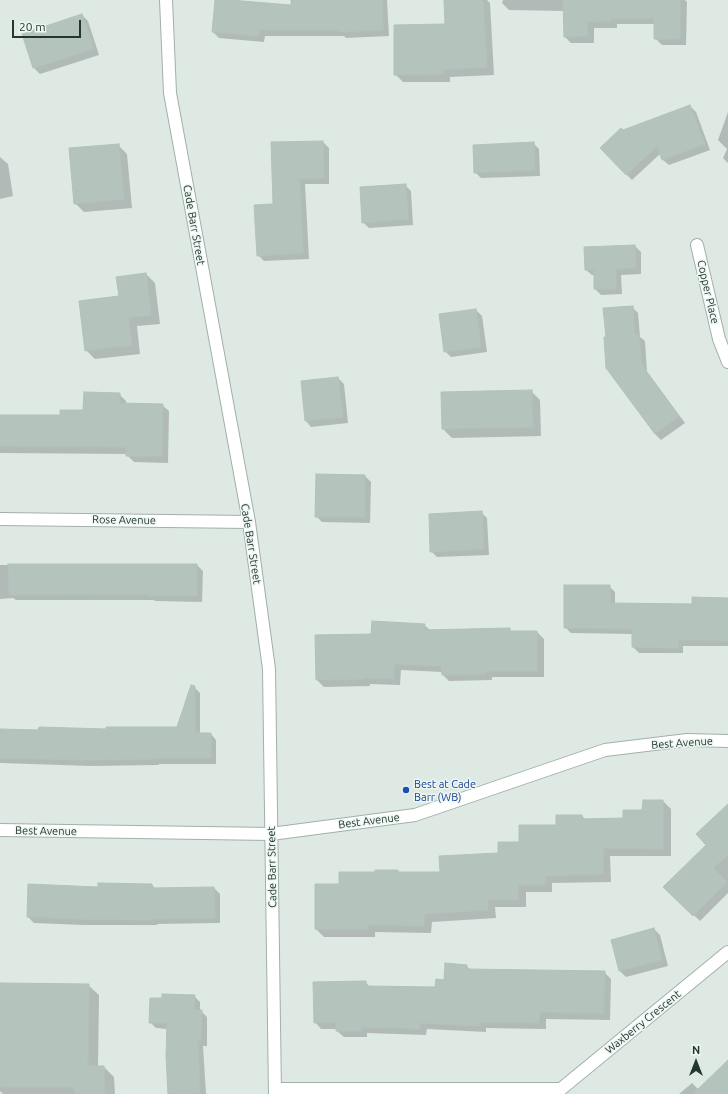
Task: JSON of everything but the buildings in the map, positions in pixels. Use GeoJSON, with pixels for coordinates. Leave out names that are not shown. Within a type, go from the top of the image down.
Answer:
{"type":"FeatureCollection","features":[{"type":"Feature","properties":{"kind":"street","name":"Cade Barr Street"},"geometry":{"type":"LineString","coordinates":[[166,0],[170,93],[249,522],[269,669],[276,1092]]}},
{"type":"Feature","properties":{"kind":"street","name":"Copper Place"},"geometry":{"type":"LineString","coordinates":[[697,245],[719,340],[728,362]]}},
{"type":"Feature","properties":{"kind":"street","name":"Rose Avenue"},"geometry":{"type":"LineString","coordinates":[[0,519],[249,522]]}},
{"type":"Feature","properties":{"kind":"street","name":"Best Avenue"},"geometry":{"type":"LineString","coordinates":[[0,830],[271,834],[415,815],[605,750],[687,740],[728,740]]}},
{"type":"Feature","properties":{"kind":"street","name":"Waxberry Crescent"},"geometry":{"type":"LineString","coordinates":[[561,1092],[728,952]]}},
{"type":"Feature","properties":{"kind":"street"},"geometry":{"type":"LineString","coordinates":[[276,1092],[561,1092]]}},
{"type":"Feature","properties":{"kind":"place","name":"Best at Cade Barr (WB)"},"geometry":{"type":"Point","coordinates":[406,790]}}]}
